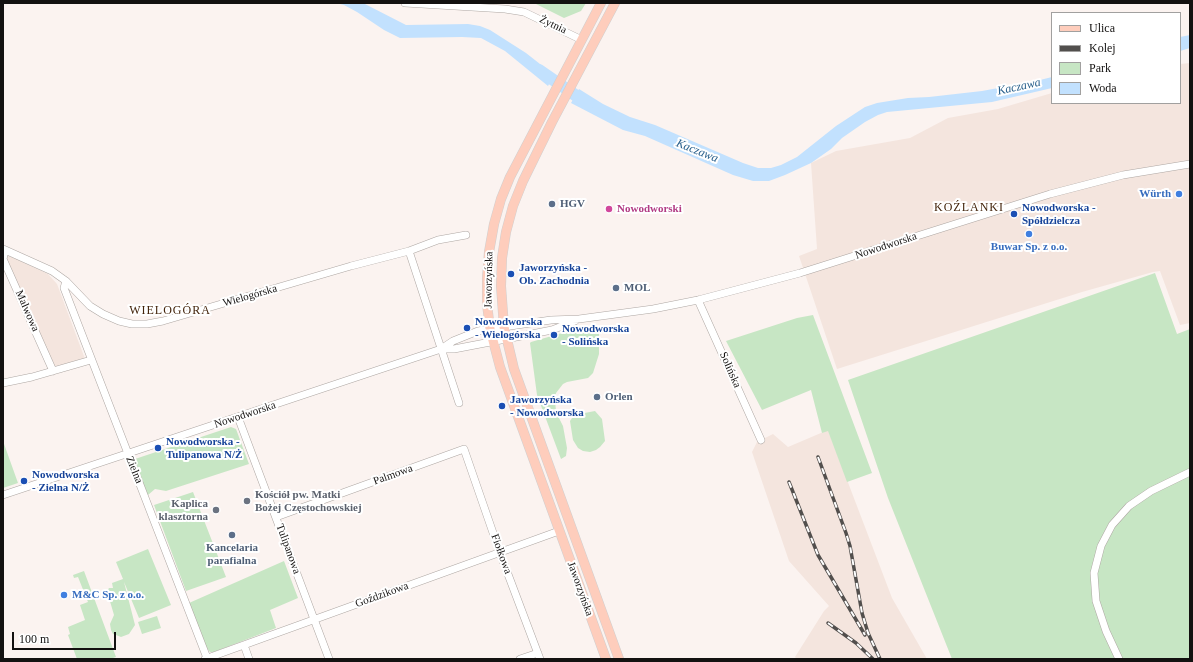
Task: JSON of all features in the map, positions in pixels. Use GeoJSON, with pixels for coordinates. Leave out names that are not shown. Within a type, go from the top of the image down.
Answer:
{"type":"FeatureCollection","features":[{"type":"Feature","properties":{"kind":"main road","name":"Jaworzyńska"},"geometry":{"type":"LineString","coordinates":[[601,3],[510,177],[501,199],[494,224],[489,252],[487,278],[490,329],[493,342],[506,383],[606,659]]}},
{"type":"Feature","properties":{"kind":"main road","name":"Jaworzyńska"},"geometry":{"type":"LineString","coordinates":[[615,3],[558,110],[523,181],[513,206],[506,232],[502,258],[501,286],[504,327],[514,368],[619,659]]}},
{"type":"Feature","properties":{"kind":"street","name":"Żytnia"},"geometry":{"type":"LineString","coordinates":[[405,3],[505,9],[524,12],[582,40]]}},
{"type":"Feature","properties":{"kind":"street","name":"Nowodworska"},"geometry":{"type":"LineString","coordinates":[[3,495],[442,349],[453,341],[478,331],[551,320],[579,320],[698,300],[800,273],[1050,194],[1123,175],[1190,164]]}},
{"type":"Feature","properties":{"kind":"street","name":"Wielogórska"},"geometry":{"type":"LineString","coordinates":[[4,250],[52,271],[66,281],[90,306],[103,314],[119,321],[132,324],[147,324],[164,321],[351,266],[409,251],[438,240],[466,235]]}},
{"type":"Feature","properties":{"kind":"street","name":"Malwowa"},"geometry":{"type":"LineString","coordinates":[[4,250],[3,259],[54,371]]}},
{"type":"Feature","properties":{"kind":"street"},"geometry":{"type":"LineString","coordinates":[[409,251],[459,403]]}},
{"type":"Feature","properties":{"kind":"street","name":"Zielna"},"geometry":{"type":"LineString","coordinates":[[66,281],[64,288],[206,659]]}},
{"type":"Feature","properties":{"kind":"street","name":"Solińska"},"geometry":{"type":"LineString","coordinates":[[698,300],[761,440]]}},
{"type":"Feature","properties":{"kind":"street","name":"Nowodworska"},"geometry":{"type":"LineString","coordinates":[[442,349],[454,349],[552,330],[579,320]]}},
{"type":"Feature","properties":{"kind":"street"},"geometry":{"type":"LineString","coordinates":[[3,383],[32,377],[91,360]]}},
{"type":"Feature","properties":{"kind":"street","name":"Tulipanowa"},"geometry":{"type":"LineString","coordinates":[[238,417],[329,659]]}},
{"type":"Feature","properties":{"kind":"street","name":"Palmowa"},"geometry":{"type":"LineString","coordinates":[[276,517],[464,449]]}},
{"type":"Feature","properties":{"kind":"street","name":"Fiołkowa"},"geometry":{"type":"LineString","coordinates":[[464,449],[500,553],[539,656]]}},
{"type":"Feature","properties":{"kind":"street"},"geometry":{"type":"LineString","coordinates":[[1119,659],[1106,631],[1096,601],[1094,573],[1101,546],[1112,525],[1129,506],[1151,491],[1190,472]]}},
{"type":"Feature","properties":{"kind":"street","name":"Goździkowa"},"geometry":{"type":"LineString","coordinates":[[206,659],[559,531]]}},
{"type":"Feature","properties":{"kind":"street"},"geometry":{"type":"LineString","coordinates":[[244,645],[249,659]]}},
{"type":"Feature","properties":{"kind":"street"},"geometry":{"type":"LineString","coordinates":[[520,659],[539,656]]}},
{"type":"Feature","properties":{"kind":"shaded area"},"geometry":{"type":"Polygon","coordinates":[[[1190,63],[1190,323],[1180,325],[1160,271],[1082,292],[837,369],[799,256],[817,249],[811,163],[836,151],[910,138],[948,118],[998,109],[1051,93],[1051,104],[1181,104],[1181,64],[1190,63]]]}},
{"type":"Feature","properties":{"kind":"shaded area"},"geometry":{"type":"Polygon","coordinates":[[[8,255],[48,274],[57,284],[85,359],[55,367],[7,260],[8,255]]]}},
{"type":"Feature","properties":{"kind":"shaded area"},"geometry":{"type":"Polygon","coordinates":[[[828,430],[892,598],[927,659],[797,659],[795,657],[824,611],[829,606],[789,561],[752,452],[757,442],[773,434],[788,447],[828,430]]]}},
{"type":"Feature","properties":{"kind":"green space"},"geometry":{"type":"Polygon","coordinates":[[[534,3],[586,3],[581,11],[564,18],[534,3]]]}},
{"type":"Feature","properties":{"kind":"green space"},"geometry":{"type":"Polygon","coordinates":[[[1155,273],[1177,334],[1190,329],[1190,659],[952,659],[888,498],[848,380],[1155,273]]]}},
{"type":"Feature","properties":{"kind":"green space"},"geometry":{"type":"Polygon","coordinates":[[[813,315],[872,473],[847,482],[828,431],[822,433],[811,390],[762,410],[726,341],[797,318],[813,315]]]}},
{"type":"Feature","properties":{"kind":"green space"},"geometry":{"type":"Polygon","coordinates":[[[596,327],[599,334],[599,354],[593,373],[588,378],[563,384],[556,393],[556,412],[563,426],[567,448],[566,456],[561,459],[537,395],[530,343],[569,331],[596,327]]]}},
{"type":"Feature","properties":{"kind":"green space"},"geometry":{"type":"Polygon","coordinates":[[[595,411],[602,419],[605,441],[596,450],[590,452],[583,451],[578,448],[573,440],[570,421],[574,415],[595,411]]]}},
{"type":"Feature","properties":{"kind":"green space"},"geometry":{"type":"Polygon","coordinates":[[[231,427],[236,429],[249,464],[166,491],[155,489],[148,495],[136,468],[135,459],[231,427]]]}},
{"type":"Feature","properties":{"kind":"green space"},"geometry":{"type":"Polygon","coordinates":[[[3,441],[18,483],[3,488],[3,441]]]}},
{"type":"Feature","properties":{"kind":"green space"},"geometry":{"type":"Polygon","coordinates":[[[193,492],[226,577],[186,591],[154,505],[193,492]]]}},
{"type":"Feature","properties":{"kind":"green space"},"geometry":{"type":"Polygon","coordinates":[[[148,549],[171,605],[139,618],[124,582],[135,625],[129,634],[121,637],[113,634],[111,630],[110,624],[114,615],[107,591],[109,588],[113,588],[112,583],[123,579],[116,562],[148,549]]]}},
{"type":"Feature","properties":{"kind":"green space"},"geometry":{"type":"Polygon","coordinates":[[[284,561],[298,598],[270,610],[276,628],[214,652],[210,652],[206,647],[189,603],[284,561]]]}},
{"type":"Feature","properties":{"kind":"green space"},"geometry":{"type":"Polygon","coordinates":[[[84,571],[116,657],[110,659],[77,659],[68,635],[70,634],[68,627],[85,620],[80,605],[88,602],[78,577],[74,578],[73,575],[84,571]]]}},
{"type":"Feature","properties":{"kind":"green space"},"geometry":{"type":"Polygon","coordinates":[[[157,616],[161,628],[142,634],[138,622],[157,616]]]}},
{"type":"Feature","properties":{"kind":"water"},"geometry":{"type":"Polygon","coordinates":[[[336,3],[363,3],[406,25],[468,24],[480,26],[490,30],[526,53],[554,75],[548,86],[505,51],[481,38],[400,38],[384,30],[357,12],[344,5],[336,3]]]}},
{"type":"Feature","properties":{"kind":"water"},"geometry":{"type":"Polygon","coordinates":[[[1190,35],[1190,48],[1181,51],[1181,37],[1190,35]]]}},
{"type":"Feature","properties":{"kind":"water"},"geometry":{"type":"Polygon","coordinates":[[[1051,77],[1051,88],[992,102],[887,112],[878,115],[842,138],[831,149],[811,163],[769,181],[753,181],[733,175],[645,136],[623,130],[571,103],[579,89],[603,104],[630,117],[655,125],[743,163],[758,168],[771,168],[797,157],[836,126],[865,107],[877,103],[908,98],[982,91],[1051,77]]]}},
{"type":"Feature","properties":{"kind":"waterway","name":"Kaczawa"},"geometry":{"type":"LineString","coordinates":[[539,70],[588,104]]}},
{"type":"Feature","properties":{"kind":"railway"},"geometry":{"type":"LineString","coordinates":[[818,457],[850,546],[862,613],[868,633],[880,659]]}},
{"type":"Feature","properties":{"kind":"railway"},"geometry":{"type":"LineString","coordinates":[[789,482],[818,555],[865,635]]}},
{"type":"Feature","properties":{"kind":"railway"},"geometry":{"type":"LineString","coordinates":[[828,623],[856,643],[873,659]]}},
{"type":"Feature","properties":{"kind":"place","name":"Würth"},"geometry":{"type":"Point","coordinates":[1179,194]}},
{"type":"Feature","properties":{"kind":"place","name":"HGV"},"geometry":{"type":"Point","coordinates":[552,204]}},
{"type":"Feature","properties":{"kind":"place","name":"Nowodworski"},"geometry":{"type":"Point","coordinates":[609,209]}},
{"type":"Feature","properties":{"kind":"place","name":"Nowodworska - Spółdzielcza"},"geometry":{"type":"Point","coordinates":[1014,214]}},
{"type":"Feature","properties":{"kind":"place","name":"Buwar Sp. z o.o."},"geometry":{"type":"Point","coordinates":[1029,234]}},
{"type":"Feature","properties":{"kind":"place","name":"Jaworzyńska - Ob. Zachodnia"},"geometry":{"type":"Point","coordinates":[511,274]}},
{"type":"Feature","properties":{"kind":"place","name":"MOL"},"geometry":{"type":"Point","coordinates":[616,288]}},
{"type":"Feature","properties":{"kind":"place","name":"Nowodworska - Wielogórska"},"geometry":{"type":"Point","coordinates":[467,328]}},
{"type":"Feature","properties":{"kind":"place","name":"Nowodworska - Solińska"},"geometry":{"type":"Point","coordinates":[554,335]}},
{"type":"Feature","properties":{"kind":"place","name":"Orlen"},"geometry":{"type":"Point","coordinates":[597,397]}},
{"type":"Feature","properties":{"kind":"place","name":"Jaworzyńska - Nowodworska"},"geometry":{"type":"Point","coordinates":[502,406]}},
{"type":"Feature","properties":{"kind":"place","name":"Nowodworska - Tulipanowa N/Ż"},"geometry":{"type":"Point","coordinates":[158,448]}},
{"type":"Feature","properties":{"kind":"place","name":"Nowodworska - Zielna N/Ż"},"geometry":{"type":"Point","coordinates":[24,481]}},
{"type":"Feature","properties":{"kind":"place","name":"Kościół pw. Matki Bożej Częstochowskiej"},"geometry":{"type":"Point","coordinates":[247,501]}},
{"type":"Feature","properties":{"kind":"place","name":"Kaplica klasztorna"},"geometry":{"type":"Point","coordinates":[216,510]}},
{"type":"Feature","properties":{"kind":"place","name":"Kancelaria parafialna"},"geometry":{"type":"Point","coordinates":[232,535]}},
{"type":"Feature","properties":{"kind":"place","name":"M&C Sp. z o.o."},"geometry":{"type":"Point","coordinates":[64,595]}},
{"type":"Feature","properties":{"kind":"district","name":"KOŹLANKI"},"geometry":{"type":"Point","coordinates":[969,208]}},
{"type":"Feature","properties":{"kind":"district","name":"WIELOGÓRA"},"geometry":{"type":"Point","coordinates":[170,311]}}]}
